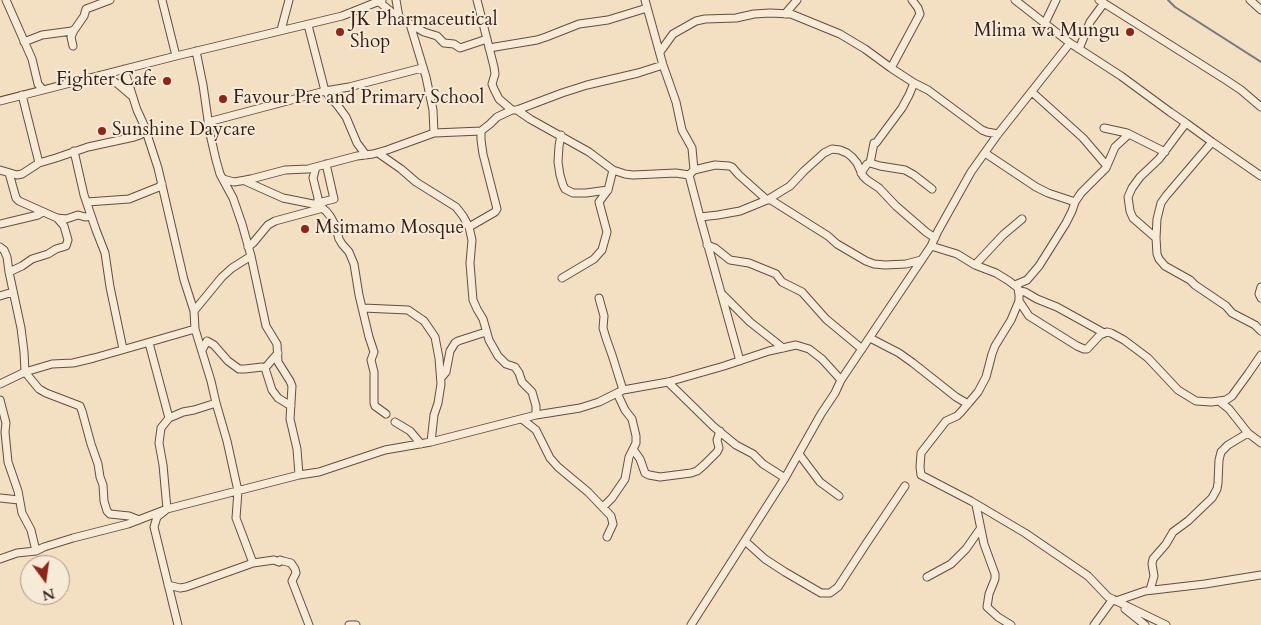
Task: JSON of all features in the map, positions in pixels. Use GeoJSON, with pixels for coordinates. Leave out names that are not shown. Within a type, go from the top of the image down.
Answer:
{"type":"FeatureCollection","features":[{"type":"Feature","properties":{"kind":"street"},"geometry":{"type":"LineString","coordinates":[[6,0],[32,59],[38,84],[43,90]]}},
{"type":"Feature","properties":{"kind":"street"},"geometry":{"type":"LineString","coordinates":[[73,46],[71,37],[84,16],[84,6],[110,0]]}},
{"type":"Feature","properties":{"kind":"street"},"geometry":{"type":"LineString","coordinates":[[162,0],[176,56]]}},
{"type":"Feature","properties":{"kind":"street"},"geometry":{"type":"LineString","coordinates":[[281,30],[289,0]]}},
{"type":"Feature","properties":{"kind":"street"},"geometry":{"type":"LineString","coordinates":[[396,0],[400,17]]}},
{"type":"Feature","properties":{"kind":"street"},"geometry":{"type":"LineString","coordinates":[[477,0],[495,74],[492,84],[500,100],[589,152],[613,170],[633,175],[691,172],[715,165],[729,166],[767,200],[782,206],[837,244],[866,261],[874,264],[902,265],[921,260]]}},
{"type":"Feature","properties":{"kind":"street"},"geometry":{"type":"LineString","coordinates":[[645,0],[663,65],[676,102],[682,130],[692,148],[691,172],[700,218],[740,362]]}},
{"type":"Feature","properties":{"kind":"street"},"geometry":{"type":"LineString","coordinates":[[786,14],[797,0]]}},
{"type":"Feature","properties":{"kind":"street"},"geometry":{"type":"LineString","coordinates":[[891,68],[920,14],[912,0]]}},
{"type":"Feature","properties":{"kind":"street"},"geometry":{"type":"LineString","coordinates":[[1015,0],[1070,43],[1121,76],[1261,176]]}},
{"type":"Feature","properties":{"kind":"street"},"geometry":{"type":"LineString","coordinates":[[1045,22],[1056,0]]}},
{"type":"Feature","properties":{"kind":"street"},"geometry":{"type":"LineString","coordinates":[[1250,0],[1261,10]]}},
{"type":"Feature","properties":{"kind":"street"},"geometry":{"type":"LineString","coordinates":[[0,101],[281,30],[308,25],[342,16],[379,1],[410,24],[424,32],[437,36],[444,43],[454,44],[460,48],[487,39]]}},
{"type":"Feature","properties":{"kind":"street"},"geometry":{"type":"LineString","coordinates":[[1079,49],[1101,2],[1226,80],[1261,107]]}},
{"type":"Feature","properties":{"kind":"street"},"geometry":{"type":"LineString","coordinates":[[489,48],[537,40],[579,24],[608,20],[647,8]]}},
{"type":"Feature","properties":{"kind":"street"},"geometry":{"type":"LineString","coordinates":[[660,52],[673,34],[696,21],[736,18],[754,14],[797,16],[840,34],[914,83],[928,90],[984,131],[991,144]]}},
{"type":"Feature","properties":{"kind":"street"},"geometry":{"type":"LineString","coordinates":[[410,24],[433,110],[434,133]]}},
{"type":"Feature","properties":{"kind":"street"},"geometry":{"type":"LineString","coordinates":[[308,25],[325,91],[346,117],[357,143],[366,155]]}},
{"type":"Feature","properties":{"kind":"street"},"geometry":{"type":"LineString","coordinates":[[24,42],[42,35],[74,30]]}},
{"type":"Feature","properties":{"kind":"street"},"geometry":{"type":"LineString","coordinates":[[691,625],[799,454],[841,380],[931,246],[968,178],[998,134],[1070,43]]}},
{"type":"Feature","properties":{"kind":"street"},"geometry":{"type":"LineString","coordinates":[[196,51],[216,160],[233,198],[248,247],[264,320],[268,331],[277,344],[278,362],[292,386],[290,419],[297,449],[299,475]]}},
{"type":"Feature","properties":{"kind":"street"},"geometry":{"type":"LineString","coordinates":[[223,179],[234,182],[244,181],[285,170],[308,169],[378,153],[434,133],[481,131],[497,117],[515,110],[562,93],[663,65]]}},
{"type":"Feature","properties":{"kind":"street"},"geometry":{"type":"LineString","coordinates":[[208,122],[422,68]]}},
{"type":"Feature","properties":{"kind":"street"},"geometry":{"type":"LineString","coordinates":[[124,69],[158,168],[184,280],[194,311],[195,330],[227,441],[238,492],[236,518],[253,563]]}},
{"type":"Feature","properties":{"kind":"street"},"geometry":{"type":"LineString","coordinates":[[102,75],[118,84],[133,97]]}},
{"type":"Feature","properties":{"kind":"street"},"geometry":{"type":"LineString","coordinates":[[861,172],[870,163],[874,143],[876,143],[902,108],[914,83]]}},
{"type":"Feature","properties":{"kind":"street"},"geometry":{"type":"LineString","coordinates":[[1032,92],[1083,138],[1107,166]]}},
{"type":"Feature","properties":{"kind":"street"},"geometry":{"type":"LineString","coordinates":[[22,95],[39,163]]}},
{"type":"Feature","properties":{"kind":"street"},"geometry":{"type":"LineString","coordinates":[[497,117],[500,100]]}},
{"type":"Feature","properties":{"kind":"street"},"geometry":{"type":"LineString","coordinates":[[1156,238],[1133,218],[1130,211],[1129,192],[1140,177],[1165,152],[1186,122]]}},
{"type":"Feature","properties":{"kind":"street"},"geometry":{"type":"LineString","coordinates":[[1104,128],[1122,131],[1165,152]]}},
{"type":"Feature","properties":{"kind":"street"},"geometry":{"type":"LineString","coordinates":[[0,170],[18,175],[22,174],[39,163],[88,147],[134,137],[140,135],[145,130]]}},
{"type":"Feature","properties":{"kind":"street"},"geometry":{"type":"LineString","coordinates":[[468,227],[495,212],[496,209],[483,154],[481,131]]}},
{"type":"Feature","properties":{"kind":"street"},"geometry":{"type":"LineString","coordinates":[[984,131],[998,134]]}},
{"type":"Feature","properties":{"kind":"street"},"geometry":{"type":"LineString","coordinates":[[1017,288],[1039,266],[1066,223],[1075,202],[1086,187],[1107,166],[1115,147],[1129,134]]}},
{"type":"Feature","properties":{"kind":"street"},"geometry":{"type":"LineString","coordinates":[[561,135],[558,162],[562,185],[565,189],[573,193],[608,190]]}},
{"type":"Feature","properties":{"kind":"street"},"geometry":{"type":"LineString","coordinates":[[1212,142],[1163,199],[1159,208],[1156,238],[1157,254],[1165,266],[1190,280],[1226,306],[1232,313],[1255,325],[1261,332]]}},
{"type":"Feature","properties":{"kind":"street"},"geometry":{"type":"LineString","coordinates":[[700,218],[740,211],[767,200],[790,186],[818,157],[829,149],[834,148],[847,153],[857,163],[867,180],[935,238]]}},
{"type":"Feature","properties":{"kind":"street"},"geometry":{"type":"LineString","coordinates":[[74,152],[91,216],[105,253],[123,349]]}},
{"type":"Feature","properties":{"kind":"street"},"geometry":{"type":"LineString","coordinates":[[378,153],[416,182],[456,207],[463,216],[472,240],[470,263],[473,300],[483,319],[489,340],[501,360],[515,367],[522,382],[532,392],[536,406],[536,415]]}},
{"type":"Feature","properties":{"kind":"street"},"geometry":{"type":"LineString","coordinates":[[985,153],[1036,187],[1075,202]]}},
{"type":"Feature","properties":{"kind":"street"},"geometry":{"type":"LineString","coordinates":[[870,163],[910,172],[932,189]]}},
{"type":"Feature","properties":{"kind":"street"},"geometry":{"type":"LineString","coordinates":[[248,247],[268,225],[334,199],[326,164]]}},
{"type":"Feature","properties":{"kind":"street"},"geometry":{"type":"LineString","coordinates":[[316,167],[313,178],[319,205]]}},
{"type":"Feature","properties":{"kind":"street"},"geometry":{"type":"LineString","coordinates":[[562,278],[594,259],[602,250],[607,232],[599,202],[608,190],[613,170]]}},
{"type":"Feature","properties":{"kind":"street"},"geometry":{"type":"LineString","coordinates":[[10,173],[16,198],[19,201],[57,218],[66,219],[78,215],[91,216]]}},
{"type":"Feature","properties":{"kind":"street"},"geometry":{"type":"LineString","coordinates":[[244,181],[283,198],[319,205],[330,216],[339,239],[347,248],[352,258],[362,308],[374,352],[371,360],[374,372],[374,403],[386,414]]}},
{"type":"Feature","properties":{"kind":"street"},"geometry":{"type":"LineString","coordinates":[[87,202],[129,199],[162,184]]}},
{"type":"Feature","properties":{"kind":"street"},"geometry":{"type":"LineString","coordinates":[[0,224],[38,215],[43,212]]}},
{"type":"Feature","properties":{"kind":"street"},"geometry":{"type":"LineString","coordinates":[[9,272],[32,259],[66,246],[68,240],[64,226],[57,218]]}},
{"type":"Feature","properties":{"kind":"street"},"geometry":{"type":"LineString","coordinates":[[975,264],[1022,220]]}},
{"type":"Feature","properties":{"kind":"street"},"geometry":{"type":"LineString","coordinates":[[707,245],[715,248],[730,260],[749,263],[776,274],[782,282],[806,295],[826,319],[862,349]]}},
{"type":"Feature","properties":{"kind":"street"},"geometry":{"type":"LineString","coordinates":[[931,246],[957,254],[996,273],[1037,299],[1057,306],[1104,333],[1111,333],[1124,340],[1148,358],[1178,390],[1196,401],[1219,402],[1232,396],[1261,355]]}},
{"type":"Feature","properties":{"kind":"street"},"geometry":{"type":"LineString","coordinates":[[0,247],[4,250],[7,257],[23,338],[25,372],[46,393],[80,406],[98,464],[107,511],[110,514],[127,515],[154,527]]}},
{"type":"Feature","properties":{"kind":"street"},"geometry":{"type":"LineString","coordinates":[[194,311],[222,277],[250,256]]}},
{"type":"Feature","properties":{"kind":"street"},"geometry":{"type":"LineString","coordinates":[[1261,287],[1259,294],[1261,298]]}},
{"type":"Feature","properties":{"kind":"street"},"geometry":{"type":"LineString","coordinates":[[1017,288],[1018,301],[1011,320],[992,354],[986,376],[978,392],[956,416],[946,421],[924,448],[921,453],[921,475],[971,501],[1025,533],[1088,576],[1108,596],[1116,601],[1166,625]]}},
{"type":"Feature","properties":{"kind":"street"},"geometry":{"type":"LineString","coordinates":[[0,296],[13,292]]}},
{"type":"Feature","properties":{"kind":"street"},"geometry":{"type":"LineString","coordinates":[[721,292],[750,322],[783,348]]}},
{"type":"Feature","properties":{"kind":"street"},"geometry":{"type":"LineString","coordinates":[[599,298],[604,316],[603,328],[625,410],[632,419],[636,443],[628,459],[625,479],[612,498],[603,507]]}},
{"type":"Feature","properties":{"kind":"street"},"geometry":{"type":"LineString","coordinates":[[1018,301],[1029,316],[1084,349],[1089,347],[1104,333]]}},
{"type":"Feature","properties":{"kind":"street"},"geometry":{"type":"LineString","coordinates":[[362,308],[408,310],[419,316],[435,337],[441,390],[434,416],[432,442]]}},
{"type":"Feature","properties":{"kind":"street"},"geometry":{"type":"LineString","coordinates":[[0,384],[25,372],[52,364],[72,363],[195,330]]}},
{"type":"Feature","properties":{"kind":"street"},"geometry":{"type":"LineString","coordinates":[[441,378],[446,372],[450,352],[455,343],[486,332]]}},
{"type":"Feature","properties":{"kind":"street"},"geometry":{"type":"LineString","coordinates":[[870,338],[908,359],[956,397],[968,404]]}},
{"type":"Feature","properties":{"kind":"street"},"geometry":{"type":"LineString","coordinates":[[202,350],[207,341],[214,345],[228,361],[239,368],[265,368]]}},
{"type":"Feature","properties":{"kind":"street"},"geometry":{"type":"LineString","coordinates":[[149,343],[169,418]]}},
{"type":"Feature","properties":{"kind":"street"},"geometry":{"type":"LineString","coordinates":[[0,559],[17,553],[36,551],[44,547],[141,520],[168,509],[299,475],[319,472],[385,450],[432,442],[536,415],[586,406],[620,392],[668,382],[740,362],[769,351],[796,345],[809,349],[822,359],[841,380]]}},
{"type":"Feature","properties":{"kind":"street"},"geometry":{"type":"LineString","coordinates":[[265,368],[278,353]]}},
{"type":"Feature","properties":{"kind":"street"},"geometry":{"type":"LineString","coordinates":[[265,368],[272,390],[278,398],[291,406]]}},
{"type":"Feature","properties":{"kind":"street"},"geometry":{"type":"LineString","coordinates":[[668,382],[714,427],[736,445],[753,454],[784,478]]}},
{"type":"Feature","properties":{"kind":"street"},"geometry":{"type":"LineString","coordinates":[[1229,409],[1232,396]]}},
{"type":"Feature","properties":{"kind":"street"},"geometry":{"type":"LineString","coordinates":[[0,400],[6,422],[4,456],[18,491],[22,513],[31,530],[36,551]]}},
{"type":"Feature","properties":{"kind":"street"},"geometry":{"type":"LineString","coordinates":[[1219,402],[1229,409],[1248,433],[1261,443]]}},
{"type":"Feature","properties":{"kind":"street"},"geometry":{"type":"LineString","coordinates":[[168,509],[159,442],[161,428],[169,418],[216,403]]}},
{"type":"Feature","properties":{"kind":"street"},"geometry":{"type":"LineString","coordinates":[[522,419],[536,430],[550,458],[558,467],[603,507],[613,520],[607,537]]}},
{"type":"Feature","properties":{"kind":"street"},"geometry":{"type":"LineString","coordinates":[[395,422],[410,431],[421,444]]}},
{"type":"Feature","properties":{"kind":"street"},"geometry":{"type":"LineString","coordinates":[[633,449],[640,459],[644,472],[649,475],[660,477],[691,473],[697,471],[717,452],[719,448],[717,440],[720,431]]}},
{"type":"Feature","properties":{"kind":"street"},"geometry":{"type":"LineString","coordinates":[[1150,590],[1154,576],[1153,559],[1166,544],[1173,532],[1188,521],[1212,498],[1217,489],[1218,460],[1221,452],[1228,445],[1248,433]]}},
{"type":"Feature","properties":{"kind":"street"},"geometry":{"type":"LineString","coordinates":[[799,454],[820,482],[839,496]]}},
{"type":"Feature","properties":{"kind":"street"},"geometry":{"type":"LineString","coordinates":[[745,541],[765,559],[785,572],[821,594],[830,593],[838,587],[905,486]]}},
{"type":"Feature","properties":{"kind":"street"},"geometry":{"type":"LineString","coordinates":[[0,498],[19,500]]}},
{"type":"Feature","properties":{"kind":"street"},"geometry":{"type":"LineString","coordinates":[[976,505],[984,544],[995,574],[987,607],[1011,625]]}},
{"type":"Feature","properties":{"kind":"street"},"geometry":{"type":"LineString","coordinates":[[168,509],[157,517],[154,527],[178,625]]}},
{"type":"Feature","properties":{"kind":"street"},"geometry":{"type":"LineString","coordinates":[[927,577],[951,564],[966,550],[980,529]]}},
{"type":"Feature","properties":{"kind":"street"},"geometry":{"type":"LineString","coordinates":[[168,585],[180,588],[192,586],[253,563],[273,560],[279,562],[280,560],[291,563],[296,573],[292,581],[309,625]]}},
{"type":"Feature","properties":{"kind":"street"},"geometry":{"type":"LineString","coordinates":[[1094,625],[1116,601],[1150,590],[1261,575]]}},
{"type":"Feature","properties":{"kind":"street"},"geometry":{"type":"LineString","coordinates":[[172,598],[180,588]]}},
{"type":"Feature","properties":{"kind":"street"},"geometry":{"type":"LineString","coordinates":[[1116,601],[1145,625]]}},
{"type":"Feature","properties":{"kind":"street"},"geometry":{"type":"LineString","coordinates":[[349,625],[356,625]]}},
{"type":"Feature","properties":{"kind":"waterway"},"geometry":{"type":"LineString","coordinates":[[1168,0],[1175,7],[1261,62]]}},
{"type":"Feature","properties":{"kind":"place","name":"JK Pharmaceutical Shop"},"geometry":{"type":"Point","coordinates":[340,32]}},
{"type":"Feature","properties":{"kind":"place","name":"Mlima wa Mungu"},"geometry":{"type":"Point","coordinates":[1130,32]}},
{"type":"Feature","properties":{"kind":"place","name":"Fighter Cafe"},"geometry":{"type":"Point","coordinates":[167,81]}},
{"type":"Feature","properties":{"kind":"place","name":"Favour Pre and Primary School"},"geometry":{"type":"Point","coordinates":[223,99]}},
{"type":"Feature","properties":{"kind":"place","name":"Sunshine Daycare"},"geometry":{"type":"Point","coordinates":[102,131]}},
{"type":"Feature","properties":{"kind":"place","name":"Msimamo Mosque"},"geometry":{"type":"Point","coordinates":[305,229]}}]}
